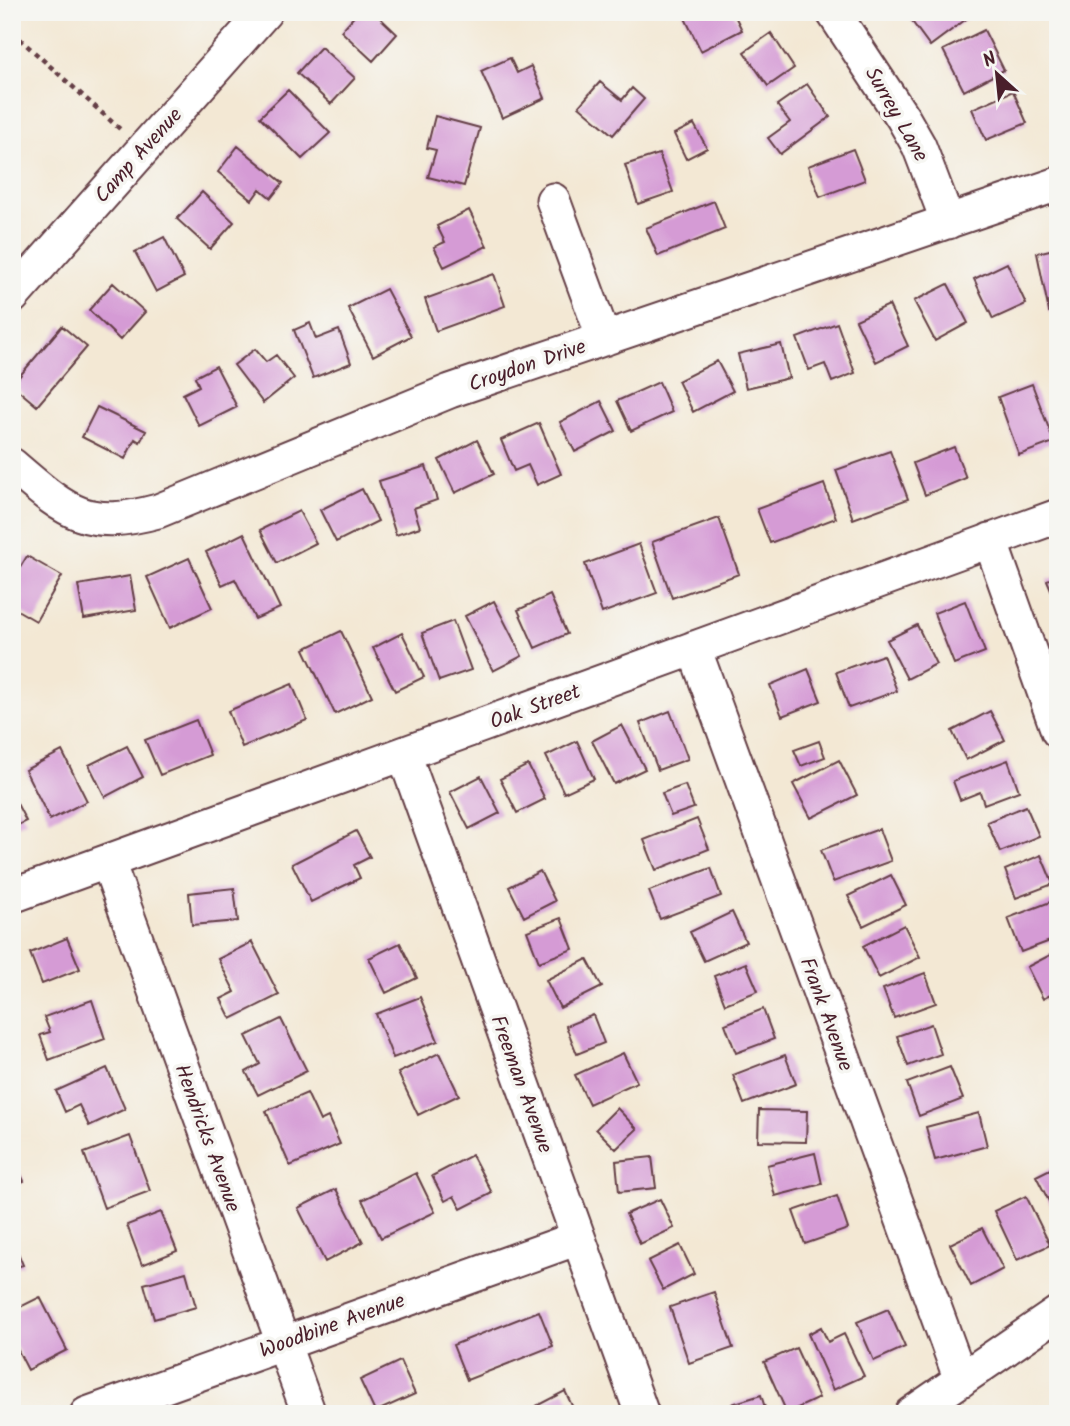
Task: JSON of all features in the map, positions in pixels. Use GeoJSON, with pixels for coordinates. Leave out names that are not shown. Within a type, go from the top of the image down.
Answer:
{"type":"FeatureCollection","features":[{"type":"Feature","properties":{"kind":"street","name":"Camp Avenue"},"geometry":{"type":"LineString","coordinates":[[12,297],[265,12]]}},
{"type":"Feature","properties":{"kind":"street","name":"Surrey Lane"},"geometry":{"type":"LineString","coordinates":[[833,12],[904,118],[919,146],[948,222]]}},
{"type":"Feature","properties":{"kind":"street","name":"Croydon Drive"},"geometry":{"type":"LineString","coordinates":[[12,465],[57,504],[90,518],[128,519],[158,511],[450,391],[1058,184]]}},
{"type":"Feature","properties":{"kind":"street"},"geometry":{"type":"LineString","coordinates":[[553,200],[604,339]]}},
{"type":"Feature","properties":{"kind":"street","name":"Oak Street"},"geometry":{"type":"LineString","coordinates":[[12,896],[1058,516]]}},
{"type":"Feature","properties":{"kind":"street"},"geometry":{"type":"LineString","coordinates":[[990,540],[1058,731]]}},
{"type":"Feature","properties":{"kind":"street","name":"Frank Avenue"},"geometry":{"type":"LineString","coordinates":[[694,648],[961,1380]]}},
{"type":"Feature","properties":{"kind":"street","name":"Freeman Avenue"},"geometry":{"type":"LineString","coordinates":[[404,754],[642,1414]]}},
{"type":"Feature","properties":{"kind":"street","name":"Hendricks Avenue"},"geometry":{"type":"LineString","coordinates":[[108,862],[309,1414]]}},
{"type":"Feature","properties":{"kind":"street","name":"Woodbine Avenue"},"geometry":{"type":"LineString","coordinates":[[86,1414],[578,1238]]}},
{"type":"Feature","properties":{"kind":"street"},"geometry":{"type":"LineString","coordinates":[[911,1414],[1058,1313]]}},
{"type":"Feature","properties":{"kind":"path"},"geometry":{"type":"LineString","coordinates":[[12,19],[18,12]]}},
{"type":"Feature","properties":{"kind":"path"},"geometry":{"type":"LineString","coordinates":[[12,32],[143,150]]}},
{"type":"Feature","properties":{"kind":"building"},"geometry":{"type":"Polygon","coordinates":[[[358,12],[374,12],[397,34],[373,61],[341,31],[358,12]]]}},
{"type":"Feature","properties":{"kind":"building"},"geometry":{"type":"Polygon","coordinates":[[[733,12],[742,30],[701,51],[683,14],[733,12]]]}},
{"type":"Feature","properties":{"kind":"building"},"geometry":{"type":"Polygon","coordinates":[[[905,12],[966,12],[969,17],[930,46],[905,12]]]}},
{"type":"Feature","properties":{"kind":"building"},"geometry":{"type":"Polygon","coordinates":[[[984,30],[1004,70],[964,91],[943,50],[984,30]]]}},
{"type":"Feature","properties":{"kind":"building"},"geometry":{"type":"Polygon","coordinates":[[[771,33],[794,68],[768,86],[744,52],[771,33]]]}},
{"type":"Feature","properties":{"kind":"building"},"geometry":{"type":"Polygon","coordinates":[[[321,47],[355,78],[331,104],[297,73],[321,47]]]}},
{"type":"Feature","properties":{"kind":"building"},"geometry":{"type":"Polygon","coordinates":[[[510,58],[517,73],[531,66],[545,98],[502,118],[481,71],[510,58]]]}},
{"type":"Feature","properties":{"kind":"building"},"geometry":{"type":"Polygon","coordinates":[[[600,82],[622,100],[632,88],[644,99],[613,135],[579,106],[600,82]]]}},
{"type":"Feature","properties":{"kind":"building"},"geometry":{"type":"Polygon","coordinates":[[[807,84],[830,117],[780,154],[768,138],[790,122],[777,105],[807,84]]]}},
{"type":"Feature","properties":{"kind":"building"},"geometry":{"type":"Polygon","coordinates":[[[288,90],[330,133],[302,159],[260,117],[288,90]]]}},
{"type":"Feature","properties":{"kind":"building"},"geometry":{"type":"Polygon","coordinates":[[[1013,91],[1027,123],[986,140],[972,109],[1013,91]]]}},
{"type":"Feature","properties":{"kind":"building"},"geometry":{"type":"Polygon","coordinates":[[[435,116],[480,128],[464,186],[428,177],[436,150],[427,148],[435,116]]]}},
{"type":"Feature","properties":{"kind":"building"},"geometry":{"type":"Polygon","coordinates":[[[694,124],[707,148],[686,159],[674,134],[694,124]]]}},
{"type":"Feature","properties":{"kind":"building"},"geometry":{"type":"Polygon","coordinates":[[[238,146],[283,183],[271,198],[260,189],[252,200],[218,172],[238,146]]]}},
{"type":"Feature","properties":{"kind":"building"},"geometry":{"type":"Polygon","coordinates":[[[853,149],[865,180],[820,197],[808,166],[853,149]]]}},
{"type":"Feature","properties":{"kind":"building"},"geometry":{"type":"Polygon","coordinates":[[[659,154],[673,192],[638,204],[625,165],[659,154]]]}},
{"type":"Feature","properties":{"kind":"building"},"geometry":{"type":"Polygon","coordinates":[[[202,192],[234,222],[210,249],[177,219],[202,192]]]}},
{"type":"Feature","properties":{"kind":"building"},"geometry":{"type":"Polygon","coordinates":[[[714,201],[725,229],[658,256],[646,228],[714,201]]]}},
{"type":"Feature","properties":{"kind":"building"},"geometry":{"type":"Polygon","coordinates":[[[469,210],[487,246],[444,267],[434,247],[445,242],[437,226],[469,210]]]}},
{"type":"Feature","properties":{"kind":"building"},"geometry":{"type":"Polygon","coordinates":[[[164,237],[184,277],[156,292],[135,252],[164,237]]]}},
{"type":"Feature","properties":{"kind":"building"},"geometry":{"type":"Polygon","coordinates":[[[1058,248],[1058,310],[1049,312],[1037,253],[1058,248]]]}},
{"type":"Feature","properties":{"kind":"building"},"geometry":{"type":"Polygon","coordinates":[[[1007,263],[1026,304],[993,319],[974,279],[1007,263]]]}},
{"type":"Feature","properties":{"kind":"building"},"geometry":{"type":"Polygon","coordinates":[[[494,274],[505,306],[436,331],[425,299],[494,274]]]}},
{"type":"Feature","properties":{"kind":"building"},"geometry":{"type":"Polygon","coordinates":[[[113,283],[145,312],[120,340],[89,310],[113,283]]]}},
{"type":"Feature","properties":{"kind":"building"},"geometry":{"type":"Polygon","coordinates":[[[948,284],[968,323],[935,341],[914,301],[948,284]]]}},
{"type":"Feature","properties":{"kind":"building"},"geometry":{"type":"Polygon","coordinates":[[[386,289],[411,336],[373,356],[348,308],[386,289]]]}},
{"type":"Feature","properties":{"kind":"building"},"geometry":{"type":"Polygon","coordinates":[[[889,305],[908,346],[876,362],[856,320],[889,305]]]}},
{"type":"Feature","properties":{"kind":"building"},"geometry":{"type":"Polygon","coordinates":[[[310,323],[316,339],[339,330],[351,363],[313,378],[294,330],[310,323]]]}},
{"type":"Feature","properties":{"kind":"building"},"geometry":{"type":"Polygon","coordinates":[[[837,323],[855,373],[832,382],[825,364],[809,370],[797,338],[837,323]]]}},
{"type":"Feature","properties":{"kind":"building"},"geometry":{"type":"Polygon","coordinates":[[[62,326],[87,347],[37,406],[12,385],[62,326]]]}},
{"type":"Feature","properties":{"kind":"building"},"geometry":{"type":"Polygon","coordinates":[[[781,344],[789,378],[746,388],[738,354],[781,344]]]}},
{"type":"Feature","properties":{"kind":"building"},"geometry":{"type":"Polygon","coordinates":[[[255,349],[266,362],[276,355],[294,378],[263,403],[234,365],[255,349]]]}},
{"type":"Feature","properties":{"kind":"building"},"geometry":{"type":"Polygon","coordinates":[[[717,361],[733,391],[693,412],[678,381],[717,361]]]}},
{"type":"Feature","properties":{"kind":"building"},"geometry":{"type":"Polygon","coordinates":[[[216,366],[237,407],[199,426],[183,394],[199,386],[195,377],[216,366]]]}},
{"type":"Feature","properties":{"kind":"building"},"geometry":{"type":"Polygon","coordinates":[[[659,382],[672,412],[631,431],[617,401],[659,382]]]}},
{"type":"Feature","properties":{"kind":"building"},"geometry":{"type":"Polygon","coordinates":[[[1032,384],[1054,442],[1019,455],[998,397],[1032,384]]]}},
{"type":"Feature","properties":{"kind":"building"},"geometry":{"type":"Polygon","coordinates":[[[601,401],[616,431],[575,452],[560,422],[601,401]]]}},
{"type":"Feature","properties":{"kind":"building"},"geometry":{"type":"Polygon","coordinates":[[[97,407],[146,431],[140,442],[135,439],[125,459],[82,437],[97,407]]]}},
{"type":"Feature","properties":{"kind":"building"},"geometry":{"type":"Polygon","coordinates":[[[539,423],[561,474],[537,485],[528,465],[514,471],[501,440],[539,423]]]}},
{"type":"Feature","properties":{"kind":"building"},"geometry":{"type":"Polygon","coordinates":[[[477,440],[494,474],[455,493],[439,460],[477,440]]]}},
{"type":"Feature","properties":{"kind":"building"},"geometry":{"type":"Polygon","coordinates":[[[954,447],[966,478],[925,495],[913,463],[954,447]]]}},
{"type":"Feature","properties":{"kind":"building"},"geometry":{"type":"Polygon","coordinates":[[[890,451],[908,499],[853,519],[836,470],[890,451]]]}},
{"type":"Feature","properties":{"kind":"building"},"geometry":{"type":"Polygon","coordinates":[[[426,466],[437,500],[414,508],[420,527],[396,535],[379,481],[426,466]]]}},
{"type":"Feature","properties":{"kind":"building"},"geometry":{"type":"Polygon","coordinates":[[[824,484],[836,518],[770,543],[757,509],[824,484]]]}},
{"type":"Feature","properties":{"kind":"building"},"geometry":{"type":"Polygon","coordinates":[[[362,489],[378,521],[336,542],[320,510],[362,489]]]}},
{"type":"Feature","properties":{"kind":"building"},"geometry":{"type":"Polygon","coordinates":[[[299,511],[316,543],[277,563],[260,530],[299,511]]]}},
{"type":"Feature","properties":{"kind":"building"},"geometry":{"type":"Polygon","coordinates":[[[719,518],[739,574],[672,598],[652,542],[719,518]]]}},
{"type":"Feature","properties":{"kind":"building"},"geometry":{"type":"Polygon","coordinates":[[[244,533],[280,608],[255,619],[235,579],[222,585],[206,552],[244,533]]]}},
{"type":"Feature","properties":{"kind":"building"},"geometry":{"type":"Polygon","coordinates":[[[639,544],[657,593],[602,613],[585,564],[639,544]]]}},
{"type":"Feature","properties":{"kind":"building"},"geometry":{"type":"Polygon","coordinates":[[[27,556],[62,576],[36,621],[12,607],[12,581],[27,556]]]}},
{"type":"Feature","properties":{"kind":"building"},"geometry":{"type":"Polygon","coordinates":[[[189,558],[212,608],[170,628],[147,577],[189,558]]]}},
{"type":"Feature","properties":{"kind":"building"},"geometry":{"type":"Polygon","coordinates":[[[130,576],[136,610],[84,619],[78,585],[130,576]]]}},
{"type":"Feature","properties":{"kind":"building"},"geometry":{"type":"Polygon","coordinates":[[[1058,576],[1058,606],[1047,580],[1058,576]]]}},
{"type":"Feature","properties":{"kind":"building"},"geometry":{"type":"Polygon","coordinates":[[[550,595],[567,634],[535,648],[518,610],[550,595]]]}},
{"type":"Feature","properties":{"kind":"building"},"geometry":{"type":"Polygon","coordinates":[[[494,601],[522,656],[493,671],[465,616],[494,601]]]}},
{"type":"Feature","properties":{"kind":"building"},"geometry":{"type":"Polygon","coordinates":[[[965,601],[985,652],[954,664],[934,613],[965,601]]]}},
{"type":"Feature","properties":{"kind":"building"},"geometry":{"type":"Polygon","coordinates":[[[453,621],[471,670],[439,681],[422,633],[453,621]]]}},
{"type":"Feature","properties":{"kind":"building"},"geometry":{"type":"Polygon","coordinates":[[[917,625],[936,664],[907,679],[887,640],[917,625]]]}},
{"type":"Feature","properties":{"kind":"building"},"geometry":{"type":"Polygon","coordinates":[[[341,631],[372,696],[335,714],[304,649],[341,631]]]}},
{"type":"Feature","properties":{"kind":"building"},"geometry":{"type":"Polygon","coordinates":[[[402,633],[424,677],[395,691],[373,648],[402,633]]]}},
{"type":"Feature","properties":{"kind":"building"},"geometry":{"type":"Polygon","coordinates":[[[883,655],[897,691],[849,708],[836,672],[883,655]]]}},
{"type":"Feature","properties":{"kind":"building"},"geometry":{"type":"Polygon","coordinates":[[[808,669],[821,701],[782,716],[770,685],[808,669]]]}},
{"type":"Feature","properties":{"kind":"building"},"geometry":{"type":"Polygon","coordinates":[[[292,684],[307,720],[242,747],[228,711],[292,684]]]}},
{"type":"Feature","properties":{"kind":"building"},"geometry":{"type":"Polygon","coordinates":[[[670,711],[688,759],[658,770],[640,723],[670,711]]]}},
{"type":"Feature","properties":{"kind":"building"},"geometry":{"type":"Polygon","coordinates":[[[990,711],[1005,740],[966,760],[952,731],[990,711]]]}},
{"type":"Feature","properties":{"kind":"building"},"geometry":{"type":"Polygon","coordinates":[[[196,720],[210,755],[160,775],[145,740],[196,720]]]}},
{"type":"Feature","properties":{"kind":"building"},"geometry":{"type":"Polygon","coordinates":[[[622,725],[645,769],[614,784],[592,741],[622,725]]]}},
{"type":"Feature","properties":{"kind":"building"},"geometry":{"type":"Polygon","coordinates":[[[577,741],[594,779],[564,793],[546,756],[577,741]]]}},
{"type":"Feature","properties":{"kind":"building"},"geometry":{"type":"Polygon","coordinates":[[[819,741],[825,757],[801,766],[794,750],[819,741]]]}},
{"type":"Feature","properties":{"kind":"building"},"geometry":{"type":"Polygon","coordinates":[[[127,746],[143,777],[105,797],[89,765],[127,746]]]}},
{"type":"Feature","properties":{"kind":"building"},"geometry":{"type":"Polygon","coordinates":[[[62,751],[87,801],[50,820],[25,770],[62,751]]]}},
{"type":"Feature","properties":{"kind":"building"},"geometry":{"type":"Polygon","coordinates":[[[839,760],[857,795],[811,818],[793,784],[839,760]]]}},
{"type":"Feature","properties":{"kind":"building"},"geometry":{"type":"Polygon","coordinates":[[[1008,760],[1019,791],[984,804],[980,792],[960,800],[953,781],[1008,760]]]}},
{"type":"Feature","properties":{"kind":"building"},"geometry":{"type":"Polygon","coordinates":[[[528,765],[545,799],[517,813],[500,779],[528,765]]]}},
{"type":"Feature","properties":{"kind":"building"},"geometry":{"type":"Polygon","coordinates":[[[481,776],[500,813],[469,829],[450,792],[481,776]]]}},
{"type":"Feature","properties":{"kind":"building"},"geometry":{"type":"Polygon","coordinates":[[[685,785],[694,808],[671,816],[662,793],[685,785]]]}},
{"type":"Feature","properties":{"kind":"building"},"geometry":{"type":"Polygon","coordinates":[[[12,794],[26,821],[12,828],[12,794]]]}},
{"type":"Feature","properties":{"kind":"building"},"geometry":{"type":"Polygon","coordinates":[[[1026,806],[1039,836],[1000,852],[987,822],[1026,806]]]}},
{"type":"Feature","properties":{"kind":"building"},"geometry":{"type":"Polygon","coordinates":[[[697,819],[709,849],[656,870],[644,840],[697,819]]]}},
{"type":"Feature","properties":{"kind":"building"},"geometry":{"type":"Polygon","coordinates":[[[879,829],[891,861],[833,882],[821,850],[879,829]]]}},
{"type":"Feature","properties":{"kind":"building"},"geometry":{"type":"Polygon","coordinates":[[[356,831],[370,857],[354,865],[360,878],[311,902],[292,864],[356,831]]]}},
{"type":"Feature","properties":{"kind":"building"},"geometry":{"type":"Polygon","coordinates":[[[1041,855],[1053,884],[1016,898],[1005,870],[1041,855]]]}},
{"type":"Feature","properties":{"kind":"building"},"geometry":{"type":"Polygon","coordinates":[[[711,868],[721,896],[660,919],[649,891],[711,868]]]}},
{"type":"Feature","properties":{"kind":"building"},"geometry":{"type":"Polygon","coordinates":[[[540,871],[555,901],[524,917],[509,887],[540,871]]]}},
{"type":"Feature","properties":{"kind":"building"},"geometry":{"type":"Polygon","coordinates":[[[891,875],[906,905],[863,926],[848,896],[891,875]]]}},
{"type":"Feature","properties":{"kind":"building"},"geometry":{"type":"Polygon","coordinates":[[[234,888],[238,921],[192,925],[189,893],[234,888]]]}},
{"type":"Feature","properties":{"kind":"building"},"geometry":{"type":"Polygon","coordinates":[[[1058,899],[1058,938],[1021,952],[1008,918],[1058,899]]]}},
{"type":"Feature","properties":{"kind":"building"},"geometry":{"type":"Polygon","coordinates":[[[732,912],[746,942],[704,961],[690,932],[732,912]]]}},
{"type":"Feature","properties":{"kind":"building"},"geometry":{"type":"Polygon","coordinates":[[[561,918],[573,949],[539,962],[527,931],[561,918]]]}},
{"type":"Feature","properties":{"kind":"building"},"geometry":{"type":"Polygon","coordinates":[[[904,925],[920,957],[879,978],[863,946],[904,925]]]}},
{"type":"Feature","properties":{"kind":"building"},"geometry":{"type":"Polygon","coordinates":[[[67,938],[80,969],[42,984],[30,953],[67,938]]]}},
{"type":"Feature","properties":{"kind":"building"},"geometry":{"type":"Polygon","coordinates":[[[252,942],[279,995],[231,1019],[221,999],[235,992],[218,959],[252,942]]]}},
{"type":"Feature","properties":{"kind":"building"},"geometry":{"type":"Polygon","coordinates":[[[400,943],[417,978],[386,993],[369,958],[400,943]]]}},
{"type":"Feature","properties":{"kind":"building"},"geometry":{"type":"Polygon","coordinates":[[[1058,951],[1058,991],[1043,999],[1027,967],[1058,951]]]}},
{"type":"Feature","properties":{"kind":"building"},"geometry":{"type":"Polygon","coordinates":[[[587,959],[602,987],[560,1008],[546,980],[587,959]]]}},
{"type":"Feature","properties":{"kind":"building"},"geometry":{"type":"Polygon","coordinates":[[[746,963],[758,991],[725,1004],[714,976],[746,963]]]}},
{"type":"Feature","properties":{"kind":"building"},"geometry":{"type":"Polygon","coordinates":[[[925,973],[936,1003],[894,1018],[883,989],[925,973]]]}},
{"type":"Feature","properties":{"kind":"building"},"geometry":{"type":"Polygon","coordinates":[[[420,997],[438,1041],[393,1058],[376,1014],[420,997]]]}},
{"type":"Feature","properties":{"kind":"building"},"geometry":{"type":"Polygon","coordinates":[[[92,1000],[105,1039],[49,1060],[40,1035],[50,1032],[44,1017],[92,1000]]]}},
{"type":"Feature","properties":{"kind":"building"},"geometry":{"type":"Polygon","coordinates":[[[763,1009],[774,1039],[736,1053],[725,1024],[763,1009]]]}},
{"type":"Feature","properties":{"kind":"building"},"geometry":{"type":"Polygon","coordinates":[[[593,1015],[604,1043],[577,1054],[566,1026],[593,1015]]]}},
{"type":"Feature","properties":{"kind":"building"},"geometry":{"type":"Polygon","coordinates":[[[281,1019],[307,1071],[258,1095],[246,1072],[260,1064],[246,1036],[281,1019]]]}},
{"type":"Feature","properties":{"kind":"building"},"geometry":{"type":"Polygon","coordinates":[[[931,1024],[941,1054],[908,1066],[897,1036],[931,1024]]]}},
{"type":"Feature","properties":{"kind":"building"},"geometry":{"type":"Polygon","coordinates":[[[439,1053],[459,1095],[418,1115],[398,1073],[439,1053]]]}},
{"type":"Feature","properties":{"kind":"building"},"geometry":{"type":"Polygon","coordinates":[[[623,1053],[637,1082],[589,1104],[575,1075],[623,1053]]]}},
{"type":"Feature","properties":{"kind":"building"},"geometry":{"type":"Polygon","coordinates":[[[785,1055],[796,1084],[744,1104],[733,1075],[785,1055]]]}},
{"type":"Feature","properties":{"kind":"building"},"geometry":{"type":"Polygon","coordinates":[[[950,1067],[963,1099],[919,1116],[907,1083],[950,1067]]]}},
{"type":"Feature","properties":{"kind":"building"},"geometry":{"type":"Polygon","coordinates":[[[107,1068],[125,1109],[89,1126],[79,1105],[65,1112],[56,1091],[107,1068]]]}},
{"type":"Feature","properties":{"kind":"building"},"geometry":{"type":"Polygon","coordinates":[[[307,1093],[320,1121],[328,1117],[340,1144],[290,1166],[266,1111],[307,1093]]]}},
{"type":"Feature","properties":{"kind":"building"},"geometry":{"type":"Polygon","coordinates":[[[617,1108],[637,1129],[616,1149],[596,1129],[617,1108]]]}},
{"type":"Feature","properties":{"kind":"building"},"geometry":{"type":"Polygon","coordinates":[[[759,1110],[807,1111],[806,1142],[758,1141],[759,1110]]]}},
{"type":"Feature","properties":{"kind":"building"},"geometry":{"type":"Polygon","coordinates":[[[979,1113],[987,1146],[935,1160],[926,1127],[979,1113]]]}},
{"type":"Feature","properties":{"kind":"building"},"geometry":{"type":"Polygon","coordinates":[[[130,1136],[150,1191],[104,1208],[84,1153],[130,1136]]]}},
{"type":"Feature","properties":{"kind":"building"},"geometry":{"type":"Polygon","coordinates":[[[815,1153],[822,1184],[775,1196],[767,1165],[815,1153]]]}},
{"type":"Feature","properties":{"kind":"building"},"geometry":{"type":"Polygon","coordinates":[[[472,1155],[492,1193],[461,1209],[454,1196],[445,1201],[432,1176],[472,1155]]]}},
{"type":"Feature","properties":{"kind":"building"},"geometry":{"type":"Polygon","coordinates":[[[12,1156],[24,1181],[12,1186],[12,1156]]]}},
{"type":"Feature","properties":{"kind":"building"},"geometry":{"type":"Polygon","coordinates":[[[652,1157],[656,1188],[619,1192],[616,1161],[652,1157]]]}},
{"type":"Feature","properties":{"kind":"building"},"geometry":{"type":"Polygon","coordinates":[[[1058,1165],[1058,1219],[1036,1176],[1058,1165]]]}},
{"type":"Feature","properties":{"kind":"building"},"geometry":{"type":"Polygon","coordinates":[[[416,1173],[435,1212],[381,1238],[362,1200],[416,1173]]]}},
{"type":"Feature","properties":{"kind":"building"},"geometry":{"type":"Polygon","coordinates":[[[336,1189],[363,1242],[325,1262],[298,1208],[336,1189]]]}},
{"type":"Feature","properties":{"kind":"building"},"geometry":{"type":"Polygon","coordinates":[[[837,1196],[848,1229],[805,1244],[793,1211],[837,1196]]]}},
{"type":"Feature","properties":{"kind":"building"},"geometry":{"type":"Polygon","coordinates":[[[1026,1196],[1050,1245],[1017,1260],[994,1211],[1026,1196]]]}},
{"type":"Feature","properties":{"kind":"building"},"geometry":{"type":"Polygon","coordinates":[[[660,1199],[674,1228],[640,1244],[626,1214],[660,1199]]]}},
{"type":"Feature","properties":{"kind":"building"},"geometry":{"type":"Polygon","coordinates":[[[161,1212],[177,1251],[142,1265],[127,1225],[161,1212]]]}},
{"type":"Feature","properties":{"kind":"building"},"geometry":{"type":"Polygon","coordinates":[[[982,1228],[1003,1269],[971,1286],[950,1244],[982,1228]]]}},
{"type":"Feature","properties":{"kind":"building"},"geometry":{"type":"Polygon","coordinates":[[[12,1238],[23,1265],[12,1268],[12,1238]]]}},
{"type":"Feature","properties":{"kind":"building"},"geometry":{"type":"Polygon","coordinates":[[[680,1245],[694,1274],[663,1290],[648,1261],[680,1245]]]}},
{"type":"Feature","properties":{"kind":"building"},"geometry":{"type":"Polygon","coordinates":[[[186,1272],[196,1307],[154,1319],[144,1284],[186,1272]]]}},
{"type":"Feature","properties":{"kind":"building"},"geometry":{"type":"Polygon","coordinates":[[[714,1292],[733,1348],[689,1363],[670,1307],[714,1292]]]}},
{"type":"Feature","properties":{"kind":"building"},"geometry":{"type":"Polygon","coordinates":[[[40,1297],[67,1350],[28,1370],[12,1339],[12,1311],[40,1297]]]}},
{"type":"Feature","properties":{"kind":"building"},"geometry":{"type":"Polygon","coordinates":[[[888,1309],[905,1347],[874,1361],[857,1322],[888,1309]]]}},
{"type":"Feature","properties":{"kind":"building"},"geometry":{"type":"Polygon","coordinates":[[[539,1311],[553,1346],[467,1380],[453,1345],[539,1311]]]}},
{"type":"Feature","properties":{"kind":"building"},"geometry":{"type":"Polygon","coordinates":[[[821,1327],[828,1342],[844,1334],[864,1376],[833,1390],[808,1334],[821,1327]]]}},
{"type":"Feature","properties":{"kind":"building"},"geometry":{"type":"Polygon","coordinates":[[[796,1348],[819,1398],[787,1413],[764,1362],[796,1348]]]}},
{"type":"Feature","properties":{"kind":"building"},"geometry":{"type":"Polygon","coordinates":[[[400,1361],[415,1394],[375,1412],[360,1380],[400,1361]]]}},
{"type":"Feature","properties":{"kind":"building"},"geometry":{"type":"Polygon","coordinates":[[[565,1391],[576,1414],[521,1414],[565,1391]]]}},
{"type":"Feature","properties":{"kind":"building"},"geometry":{"type":"Polygon","coordinates":[[[761,1395],[767,1414],[735,1414],[732,1404],[761,1395]]]}}]}
